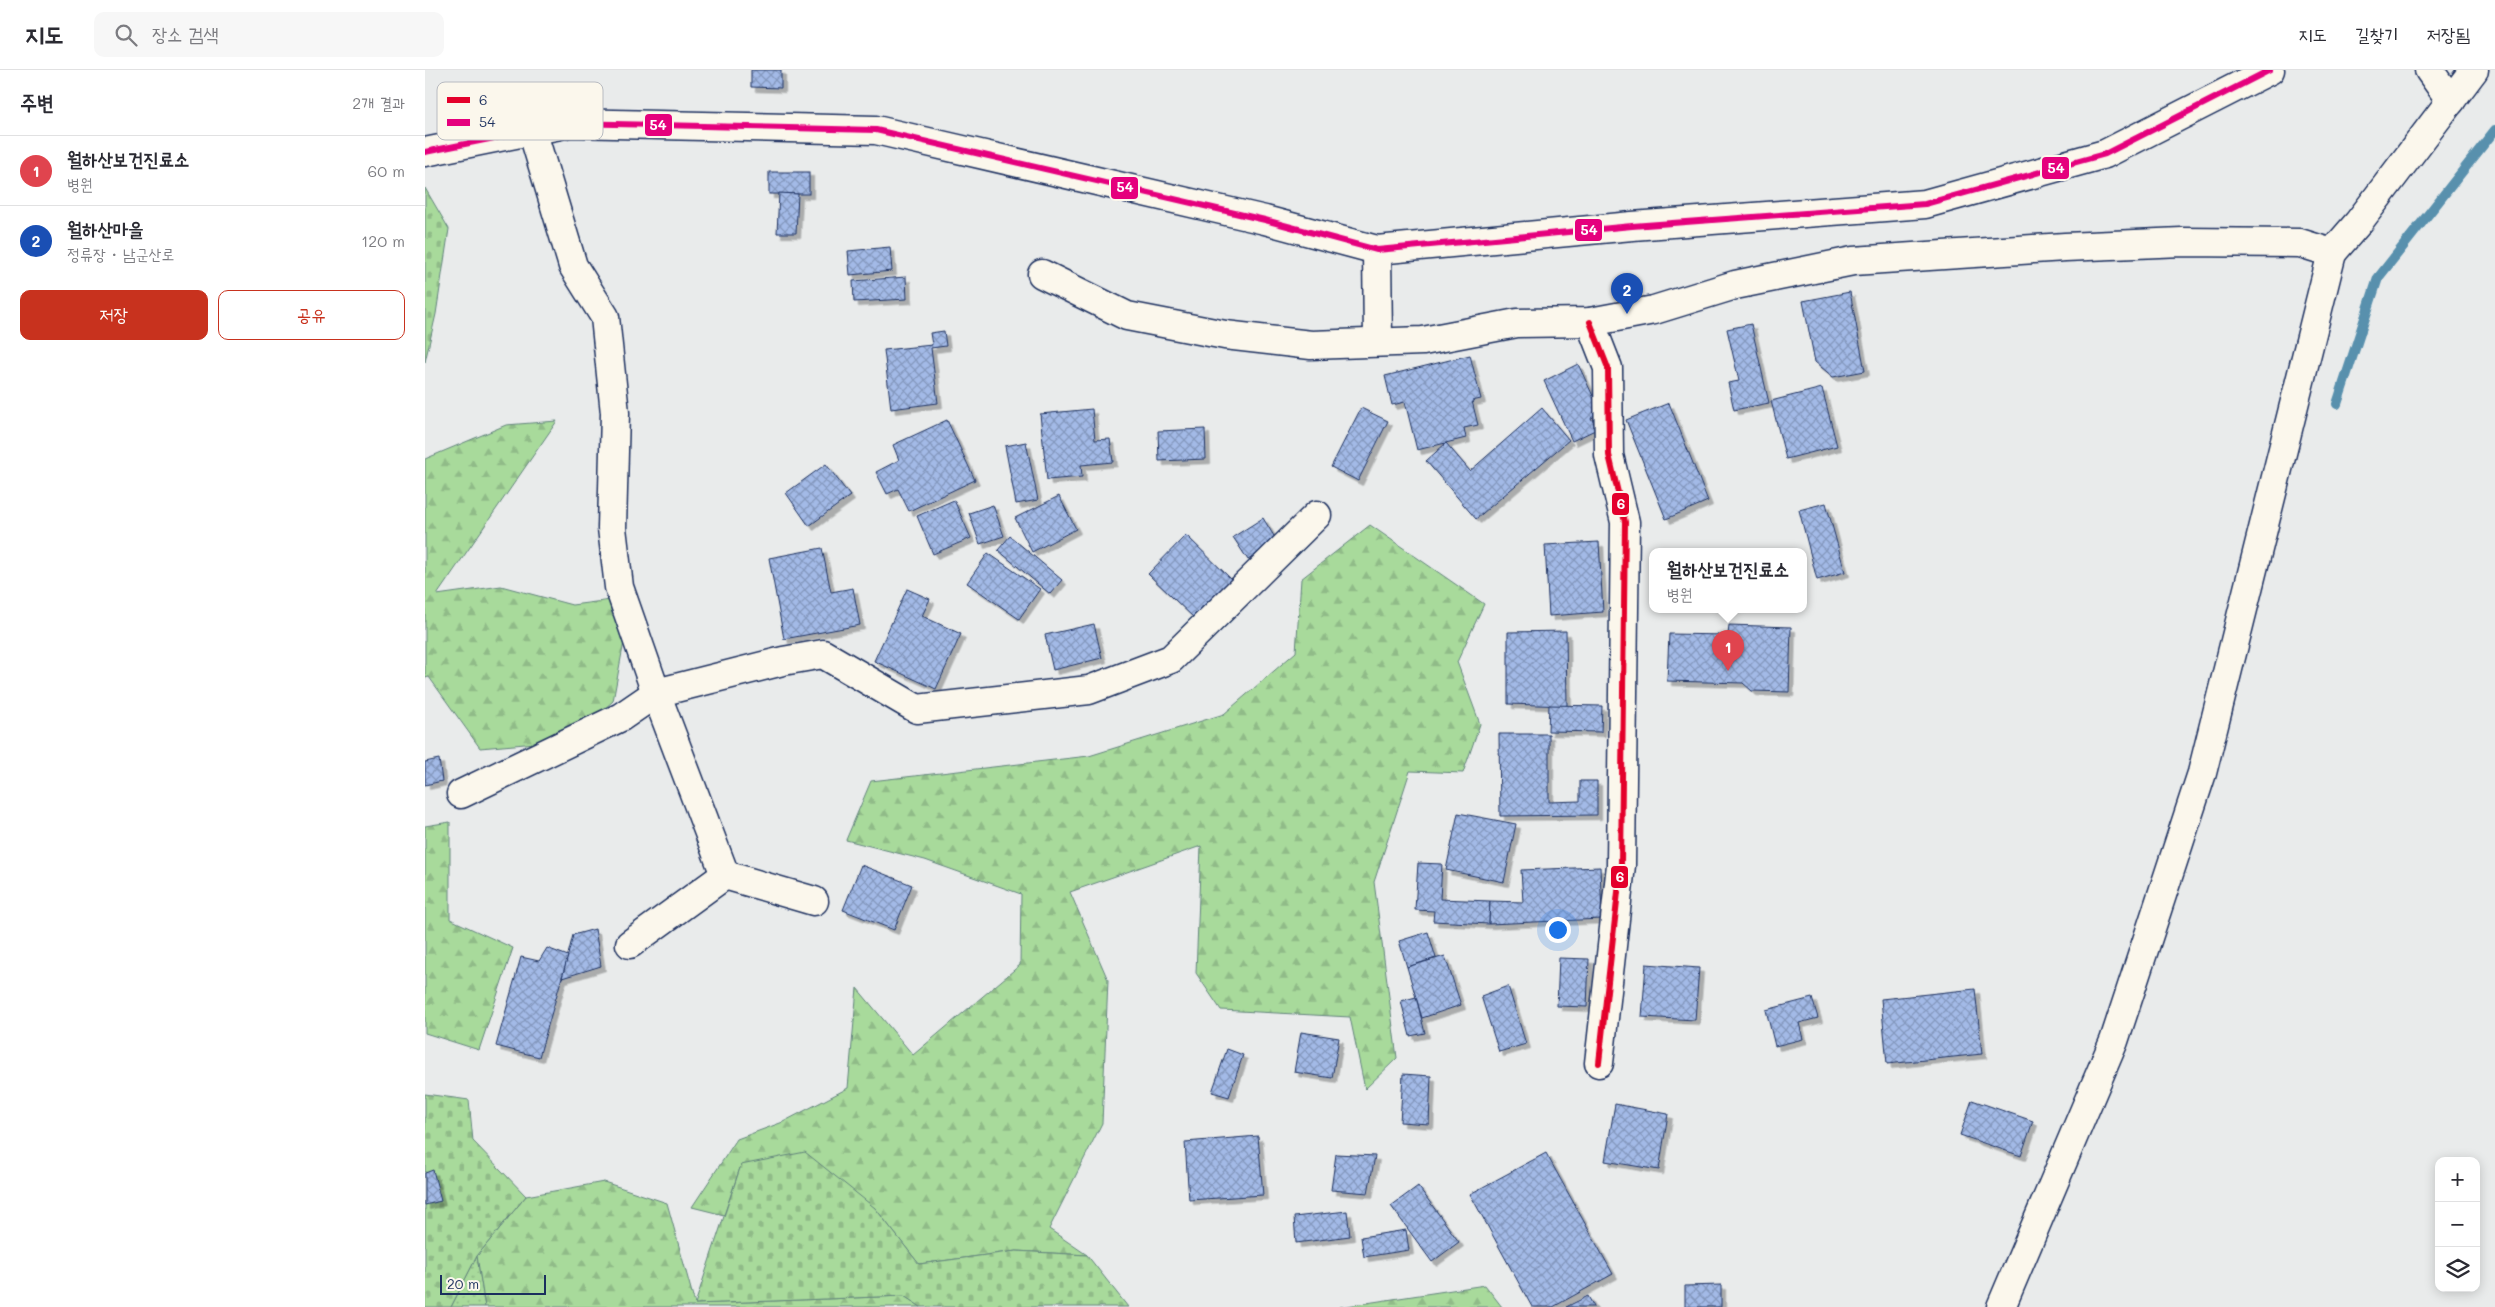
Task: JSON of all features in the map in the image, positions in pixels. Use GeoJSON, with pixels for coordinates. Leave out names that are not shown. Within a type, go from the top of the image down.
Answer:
{"type":"FeatureCollection","features":[{"type":"Feature","properties":{"kind":"street"},"geometry":{"type":"LineString","coordinates":[[603,124],[876,130],[1265,220],[1377,250],[1632,226],[1925,204],[2105,154],[2270,70]]}},
{"type":"Feature","properties":{"kind":"street"},"geometry":{"type":"LineString","coordinates":[[2429,70],[2451,101]]}},
{"type":"Feature","properties":{"kind":"street"},"geometry":{"type":"LineString","coordinates":[[2001,1307],[2114,1041],[2202,773],[2332,253],[2358,223],[2474,70]]}},
{"type":"Feature","properties":{"kind":"street"},"geometry":{"type":"LineString","coordinates":[[425,152],[483,140]]}},
{"type":"Feature","properties":{"kind":"street"},"geometry":{"type":"LineString","coordinates":[[535,140],[573,266],[605,317],[615,413],[613,528],[619,587],[656,693],[725,876]]}},
{"type":"Feature","properties":{"kind":"street"},"geometry":{"type":"LineString","coordinates":[[1042,274],[1127,316],[1225,335],[1311,345],[1423,341],[1517,323],[1590,322],[1654,310],[1735,285],[1853,261],[2065,247],[2181,242],[2300,243],[2332,253]]}},
{"type":"Feature","properties":{"kind":"street"},"geometry":{"type":"LineString","coordinates":[[1377,250],[1378,342]]}},
{"type":"Feature","properties":{"kind":"street"},"geometry":{"type":"LineString","coordinates":[[1590,322],[1608,368],[1609,456],[1625,522],[1621,865],[1599,1062]]}},
{"type":"Feature","properties":{"kind":"street"},"geometry":{"type":"LineString","coordinates":[[461,794],[621,717],[656,693],[823,654],[917,709],[1089,690],[1171,659],[1317,515]]}},
{"type":"Feature","properties":{"kind":"street"},"geometry":{"type":"LineString","coordinates":[[725,876],[814,901]]}},
{"type":"Feature","properties":{"kind":"street"},"geometry":{"type":"LineString","coordinates":[[630,944],[725,876]]}},
{"type":"Feature","properties":{"kind":"green space"},"geometry":{"type":"Polygon","coordinates":[[[425,188],[449,229],[436,314],[425,362],[425,188]]]}},
{"type":"Feature","properties":{"kind":"green space"},"geometry":{"type":"Polygon","coordinates":[[[557,421],[437,595],[501,586],[572,605],[611,600],[626,631],[613,701],[570,740],[480,748],[429,677],[425,678],[425,459],[506,425],[557,421]]]}},
{"type":"Feature","properties":{"kind":"green space"},"geometry":{"type":"Polygon","coordinates":[[[1370,525],[1484,604],[1457,662],[1480,724],[1463,773],[1410,771],[1374,882],[1397,1058],[1365,1089],[1350,1017],[1221,1010],[1196,973],[1201,846],[1070,892],[1108,980],[1102,1123],[1049,1229],[1087,1255],[1016,1251],[919,1264],[875,1208],[741,1165],[724,1215],[692,1207],[737,1139],[783,1122],[848,1088],[857,988],[913,1055],[1020,965],[1021,894],[925,860],[846,840],[871,781],[1089,756],[1224,714],[1296,652],[1301,579],[1370,525]]]}},
{"type":"Feature","properties":{"kind":"green space"},"geometry":{"type":"Polygon","coordinates":[[[450,822],[450,919],[513,948],[479,1050],[425,1033],[425,826],[450,822]]]}},
{"type":"Feature","properties":{"kind":"green space"},"geometry":{"type":"Polygon","coordinates":[[[425,1094],[469,1100],[473,1141],[526,1196],[477,1256],[451,1307],[425,1307],[425,1094]]]}},
{"type":"Feature","properties":{"kind":"green space"},"geometry":{"type":"Polygon","coordinates":[[[805,1152],[875,1208],[919,1264],[1016,1251],[1087,1255],[1128,1307],[921,1307],[904,1296],[695,1304],[741,1165],[805,1152]]]}},
{"type":"Feature","properties":{"kind":"green space"},"geometry":{"type":"Polygon","coordinates":[[[604,1182],[667,1203],[695,1304],[904,1296],[921,1307],[485,1307],[477,1256],[526,1196],[604,1182]]]}},
{"type":"Feature","properties":{"kind":"green space"},"geometry":{"type":"Polygon","coordinates":[[[477,1256],[485,1307],[451,1307],[477,1256]]]}},
{"type":"Feature","properties":{"kind":"green space"},"geometry":{"type":"Polygon","coordinates":[[[1485,1285],[1502,1307],[1340,1307],[1485,1285]]]}},
{"type":"Feature","properties":{"kind":"building"},"geometry":{"type":"Polygon","coordinates":[[[751,70],[781,70],[781,88],[751,87],[751,70]]]}},
{"type":"Feature","properties":{"kind":"building"},"geometry":{"type":"Polygon","coordinates":[[[769,172],[809,172],[809,194],[769,194],[769,172]]]}},
{"type":"Feature","properties":{"kind":"building"},"geometry":{"type":"Polygon","coordinates":[[[779,193],[798,194],[796,233],[777,233],[779,193]]]}},
{"type":"Feature","properties":{"kind":"building"},"geometry":{"type":"Polygon","coordinates":[[[890,247],[892,271],[850,275],[848,251],[890,247]]]}},
{"type":"Feature","properties":{"kind":"building"},"geometry":{"type":"Polygon","coordinates":[[[906,277],[907,299],[854,302],[853,281],[906,277]]]}},
{"type":"Feature","properties":{"kind":"building"},"geometry":{"type":"Polygon","coordinates":[[[1850,292],[1865,371],[1833,377],[1815,362],[1803,301],[1850,292]]]}},
{"type":"Feature","properties":{"kind":"building"},"geometry":{"type":"Polygon","coordinates":[[[1751,324],[1769,403],[1734,410],[1728,383],[1739,381],[1727,329],[1751,324]]]}},
{"type":"Feature","properties":{"kind":"building"},"geometry":{"type":"Polygon","coordinates":[[[944,331],[946,346],[931,348],[938,403],[891,409],[884,350],[932,345],[930,333],[944,331]]]}},
{"type":"Feature","properties":{"kind":"building"},"geometry":{"type":"Polygon","coordinates":[[[1470,355],[1481,399],[1472,401],[1478,425],[1464,428],[1466,438],[1417,450],[1405,402],[1392,405],[1385,376],[1470,355]]]}},
{"type":"Feature","properties":{"kind":"building"},"geometry":{"type":"Polygon","coordinates":[[[1578,364],[1601,413],[1591,418],[1597,429],[1572,441],[1544,381],[1578,364]]]}},
{"type":"Feature","properties":{"kind":"building"},"geometry":{"type":"Polygon","coordinates":[[[1822,388],[1837,446],[1786,459],[1771,401],[1822,388]]]}},
{"type":"Feature","properties":{"kind":"building"},"geometry":{"type":"Polygon","coordinates":[[[1669,403],[1708,501],[1666,519],[1626,420],[1669,403]]]}},
{"type":"Feature","properties":{"kind":"building"},"geometry":{"type":"Polygon","coordinates":[[[1361,408],[1388,421],[1358,481],[1331,467],[1361,408]]]}},
{"type":"Feature","properties":{"kind":"building"},"geometry":{"type":"Polygon","coordinates":[[[1542,408],[1569,440],[1476,519],[1426,461],[1446,443],[1470,471],[1542,408]]]}},
{"type":"Feature","properties":{"kind":"building"},"geometry":{"type":"Polygon","coordinates":[[[1092,409],[1095,440],[1110,439],[1113,462],[1081,465],[1082,477],[1047,480],[1040,414],[1092,409]]]}},
{"type":"Feature","properties":{"kind":"building"},"geometry":{"type":"Polygon","coordinates":[[[947,420],[975,480],[909,511],[898,489],[887,494],[876,472],[899,460],[893,445],[947,420]]]}},
{"type":"Feature","properties":{"kind":"building"},"geometry":{"type":"Polygon","coordinates":[[[1205,429],[1206,459],[1159,461],[1158,431],[1205,429]]]}},
{"type":"Feature","properties":{"kind":"building"},"geometry":{"type":"Polygon","coordinates":[[[1026,442],[1038,500],[1016,504],[1005,446],[1026,442]]]}},
{"type":"Feature","properties":{"kind":"building"},"geometry":{"type":"Polygon","coordinates":[[[826,464],[850,496],[809,526],[786,493],[826,464]]]}},
{"type":"Feature","properties":{"kind":"building"},"geometry":{"type":"Polygon","coordinates":[[[1059,496],[1076,529],[1032,552],[1015,518],[1059,496]]]}},
{"type":"Feature","properties":{"kind":"building"},"geometry":{"type":"Polygon","coordinates":[[[954,500],[971,538],[933,554],[917,516],[954,500]]]}},
{"type":"Feature","properties":{"kind":"building"},"geometry":{"type":"Polygon","coordinates":[[[1826,503],[1845,572],[1817,580],[1799,510],[1826,503]]]}},
{"type":"Feature","properties":{"kind":"building"},"geometry":{"type":"Polygon","coordinates":[[[993,505],[1004,536],[980,544],[969,513],[993,505]]]}},
{"type":"Feature","properties":{"kind":"building"},"geometry":{"type":"Polygon","coordinates":[[[1263,518],[1277,541],[1248,560],[1233,537],[1263,518]]]}},
{"type":"Feature","properties":{"kind":"building"},"geometry":{"type":"Polygon","coordinates":[[[1186,535],[1234,582],[1196,620],[1148,574],[1186,535]]]}},
{"type":"Feature","properties":{"kind":"building"},"geometry":{"type":"Polygon","coordinates":[[[1010,536],[1062,580],[1050,594],[998,550],[1010,536]]]}},
{"type":"Feature","properties":{"kind":"building"},"geometry":{"type":"Polygon","coordinates":[[[1599,542],[1603,612],[1549,616],[1545,545],[1599,542]]]}},
{"type":"Feature","properties":{"kind":"building"},"geometry":{"type":"Polygon","coordinates":[[[822,548],[831,592],[853,588],[860,625],[784,639],[769,558],[822,548]]]}},
{"type":"Feature","properties":{"kind":"building"},"geometry":{"type":"Polygon","coordinates":[[[988,553],[1040,589],[1019,619],[967,583],[988,553]]]}},
{"type":"Feature","properties":{"kind":"building"},"geometry":{"type":"Polygon","coordinates":[[[907,589],[930,599],[922,616],[961,634],[936,689],[874,661],[907,589]]]}},
{"type":"Feature","properties":{"kind":"building"},"geometry":{"type":"Polygon","coordinates":[[[1094,624],[1102,658],[1053,670],[1045,635],[1094,624]]]}},
{"type":"Feature","properties":{"kind":"building"},"geometry":{"type":"Polygon","coordinates":[[[1729,625],[1791,627],[1789,692],[1752,691],[1743,683],[1667,681],[1669,634],[1728,635],[1729,625]]]}},
{"type":"Feature","properties":{"kind":"building"},"geometry":{"type":"Polygon","coordinates":[[[1566,631],[1567,706],[1508,704],[1508,632],[1566,631]]]}},
{"type":"Feature","properties":{"kind":"building"},"geometry":{"type":"Polygon","coordinates":[[[1549,705],[1602,706],[1601,732],[1548,731],[1549,705]]]}},
{"type":"Feature","properties":{"kind":"building"},"geometry":{"type":"Polygon","coordinates":[[[1499,734],[1549,734],[1549,802],[1580,801],[1580,781],[1597,781],[1597,815],[1500,816],[1499,734]]]}},
{"type":"Feature","properties":{"kind":"building"},"geometry":{"type":"Polygon","coordinates":[[[439,759],[442,781],[425,785],[425,762],[439,759]]]}},
{"type":"Feature","properties":{"kind":"building"},"geometry":{"type":"Polygon","coordinates":[[[1458,813],[1516,824],[1504,882],[1446,870],[1458,813]]]}},
{"type":"Feature","properties":{"kind":"building"},"geometry":{"type":"Polygon","coordinates":[[[1418,863],[1442,864],[1440,899],[1490,901],[1489,924],[1433,921],[1434,911],[1415,910],[1418,863]]]}},
{"type":"Feature","properties":{"kind":"building"},"geometry":{"type":"Polygon","coordinates":[[[861,865],[912,885],[894,930],[843,910],[861,865]]]}},
{"type":"Feature","properties":{"kind":"building"},"geometry":{"type":"Polygon","coordinates":[[[1600,867],[1602,919],[1489,924],[1490,901],[1523,902],[1521,870],[1600,867]]]}},
{"type":"Feature","properties":{"kind":"building"},"geometry":{"type":"Polygon","coordinates":[[[595,929],[601,966],[562,978],[573,935],[595,929]]]}},
{"type":"Feature","properties":{"kind":"building"},"geometry":{"type":"Polygon","coordinates":[[[1428,932],[1436,958],[1407,967],[1399,941],[1428,932]]]}},
{"type":"Feature","properties":{"kind":"building"},"geometry":{"type":"Polygon","coordinates":[[[547,948],[568,956],[539,1057],[496,1046],[521,957],[539,961],[547,948]]]}},
{"type":"Feature","properties":{"kind":"building"},"geometry":{"type":"Polygon","coordinates":[[[1445,956],[1461,1005],[1422,1018],[1407,967],[1445,956]]]}},
{"type":"Feature","properties":{"kind":"building"},"geometry":{"type":"Polygon","coordinates":[[[1559,958],[1589,959],[1587,1007],[1557,1006],[1559,958]]]}},
{"type":"Feature","properties":{"kind":"building"},"geometry":{"type":"Polygon","coordinates":[[[1646,964],[1699,968],[1695,1020],[1642,1017],[1646,964]]]}},
{"type":"Feature","properties":{"kind":"building"},"geometry":{"type":"Polygon","coordinates":[[[1508,986],[1526,1044],[1499,1052],[1481,996],[1508,986]]]}},
{"type":"Feature","properties":{"kind":"building"},"geometry":{"type":"Polygon","coordinates":[[[1975,989],[1982,1054],[1887,1064],[1881,999],[1975,989]]]}},
{"type":"Feature","properties":{"kind":"building"},"geometry":{"type":"Polygon","coordinates":[[[1416,997],[1425,1033],[1410,1036],[1401,1001],[1416,997]]]}},
{"type":"Feature","properties":{"kind":"building"},"geometry":{"type":"Polygon","coordinates":[[[1812,998],[1818,1018],[1799,1023],[1803,1039],[1775,1046],[1766,1010],[1812,998]]]}},
{"type":"Feature","properties":{"kind":"building"},"geometry":{"type":"Polygon","coordinates":[[[1301,1032],[1339,1038],[1332,1078],[1294,1072],[1301,1032]]]}},
{"type":"Feature","properties":{"kind":"building"},"geometry":{"type":"Polygon","coordinates":[[[1227,1049],[1243,1055],[1229,1097],[1212,1092],[1227,1049]]]}},
{"type":"Feature","properties":{"kind":"building"},"geometry":{"type":"Polygon","coordinates":[[[1403,1074],[1431,1076],[1429,1124],[1400,1122],[1403,1074]]]}},
{"type":"Feature","properties":{"kind":"building"},"geometry":{"type":"Polygon","coordinates":[[[1972,1100],[2033,1121],[2021,1156],[1960,1135],[1972,1100]]]}},
{"type":"Feature","properties":{"kind":"building"},"geometry":{"type":"Polygon","coordinates":[[[1615,1104],[1668,1114],[1659,1170],[1605,1161],[1615,1104]]]}},
{"type":"Feature","properties":{"kind":"building"},"geometry":{"type":"Polygon","coordinates":[[[1258,1136],[1263,1195],[1189,1200],[1185,1142],[1258,1136]]]}},
{"type":"Feature","properties":{"kind":"building"},"geometry":{"type":"Polygon","coordinates":[[[1546,1153],[1613,1274],[1553,1307],[1532,1307],[1470,1194],[1546,1153]]]}},
{"type":"Feature","properties":{"kind":"building"},"geometry":{"type":"Polygon","coordinates":[[[1336,1154],[1375,1156],[1368,1193],[1331,1190],[1336,1154]]]}},
{"type":"Feature","properties":{"kind":"building"},"geometry":{"type":"Polygon","coordinates":[[[433,1170],[441,1201],[425,1205],[425,1173],[433,1170]]]}},
{"type":"Feature","properties":{"kind":"building"},"geometry":{"type":"Polygon","coordinates":[[[1418,1186],[1459,1242],[1432,1262],[1391,1206],[1418,1186]]]}},
{"type":"Feature","properties":{"kind":"building"},"geometry":{"type":"Polygon","coordinates":[[[1347,1211],[1350,1236],[1296,1243],[1294,1217],[1347,1211]]]}},
{"type":"Feature","properties":{"kind":"building"},"geometry":{"type":"Polygon","coordinates":[[[1406,1230],[1409,1250],[1364,1257],[1361,1237],[1406,1230]]]}},
{"type":"Feature","properties":{"kind":"building"},"geometry":{"type":"Polygon","coordinates":[[[1721,1285],[1721,1307],[1685,1307],[1685,1286],[1721,1285]]]}},
{"type":"Feature","properties":{"kind":"building"},"geometry":{"type":"Polygon","coordinates":[[[1588,1296],[1594,1307],[1566,1307],[1588,1296]]]}},
{"type":"Feature","properties":{"kind":"waterway"},"geometry":{"type":"LineString","coordinates":[[2337,404],[2378,278],[2495,130]]}},
{"type":"Feature","properties":{"kind":"transit line","name":"54"},"geometry":{"type":"LineString","coordinates":[[603,124],[876,130],[1265,220],[1377,250],[1632,226],[1925,204],[2105,154],[2270,70]]}},
{"type":"Feature","properties":{"kind":"transit line","name":"54"},"geometry":{"type":"LineString","coordinates":[[425,152],[485,140]]}},
{"type":"Feature","properties":{"kind":"transit line","name":"6"},"geometry":{"type":"LineString","coordinates":[[1590,322],[1608,368],[1609,455],[1625,522],[1621,865],[1599,1063]]}},
{"type":"Feature","properties":{"kind":"place","name":"월하산마을"},"geometry":{"type":"Point","coordinates":[1627,314]}},
{"type":"Feature","properties":{"kind":"place","name":"월하산보건진료소"},"geometry":{"type":"Point","coordinates":[1728,671]}}]}
